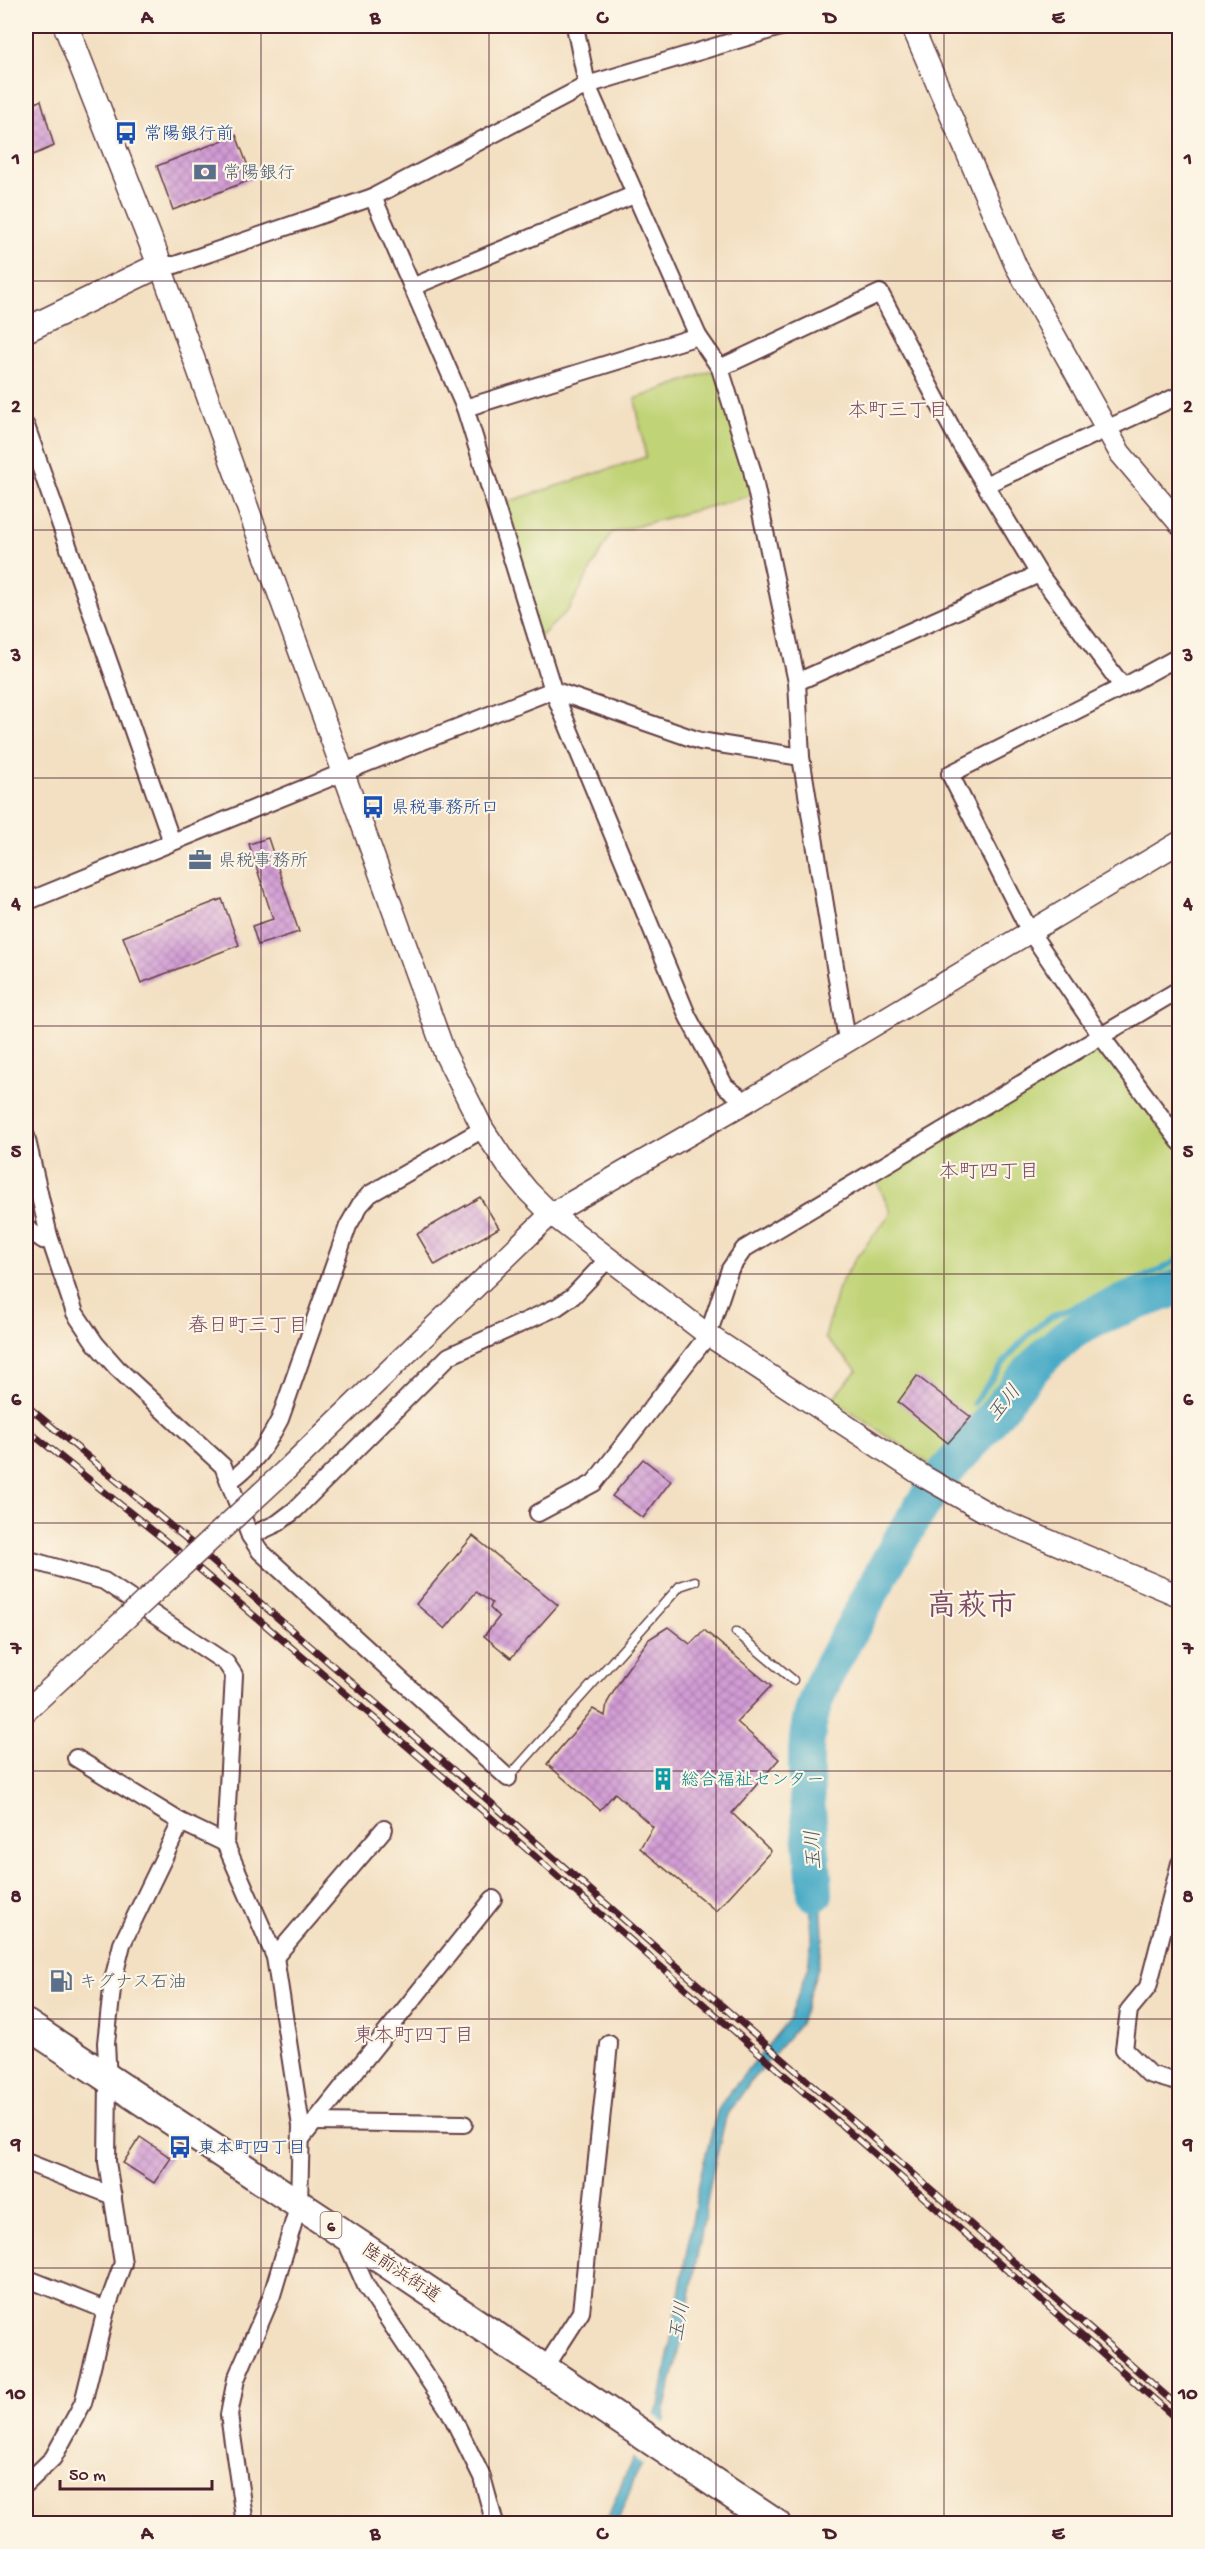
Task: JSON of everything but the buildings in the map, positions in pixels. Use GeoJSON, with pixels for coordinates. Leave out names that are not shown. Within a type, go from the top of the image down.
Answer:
{"type":"FeatureCollection","features":[{"type":"Feature","properties":{"kind":"highway","name":"陸前浜街道"},"geometry":{"type":"LineString","coordinates":[[26,2024],[342,2232],[776,2523]]}},
{"type":"Feature","properties":{"kind":"main road"},"geometry":{"type":"LineString","coordinates":[[26,330],[160,265],[66,26]]}},
{"type":"Feature","properties":{"kind":"street"},"geometry":{"type":"LineString","coordinates":[[575,26],[588,85],[698,336],[720,368],[752,470],[797,682],[801,757],[847,1040]]}},
{"type":"Feature","properties":{"kind":"street"},"geometry":{"type":"LineString","coordinates":[[784,26],[588,85],[373,197],[175,265],[160,265],[445,1054],[483,1129],[507,1165],[551,1214],[708,1335],[923,1476],[998,1519],[1179,1596]]}},
{"type":"Feature","properties":{"kind":"street"},"geometry":{"type":"LineString","coordinates":[[912,26],[1016,266],[1120,453],[1179,524]]}},
{"type":"Feature","properties":{"kind":"street"},"geometry":{"type":"LineString","coordinates":[[412,287],[636,194]]}},
{"type":"Feature","properties":{"kind":"street"},"geometry":{"type":"LineString","coordinates":[[373,197],[465,408],[553,690],[688,1017],[725,1086],[746,1102]]}},
{"type":"Feature","properties":{"kind":"street"},"geometry":{"type":"LineString","coordinates":[[720,368],[880,293],[958,440],[1039,574],[1122,687]]}},
{"type":"Feature","properties":{"kind":"street"},"geometry":{"type":"LineString","coordinates":[[465,408],[698,336]]}},
{"type":"Feature","properties":{"kind":"street"},"geometry":{"type":"LineString","coordinates":[[985,485],[1179,395]]}},
{"type":"Feature","properties":{"kind":"street"},"geometry":{"type":"LineString","coordinates":[[26,426],[172,842]]}},
{"type":"Feature","properties":{"kind":"street"},"geometry":{"type":"LineString","coordinates":[[797,682],[1039,574]]}},
{"type":"Feature","properties":{"kind":"street"},"geometry":{"type":"LineString","coordinates":[[1179,656],[950,774],[1029,930],[1101,1036],[1179,1142]]}},
{"type":"Feature","properties":{"kind":"street"},"geometry":{"type":"LineString","coordinates":[[26,902],[344,772],[553,690],[700,741],[801,757]]}},
{"type":"Feature","properties":{"kind":"street"},"geometry":{"type":"LineString","coordinates":[[26,1711],[286,1470],[551,1214],[746,1102],[1179,842]]}},
{"type":"Feature","properties":{"kind":"street"},"geometry":{"type":"LineString","coordinates":[[538,1513],[594,1483],[708,1335],[730,1269],[744,1249],[1179,989]]}},
{"type":"Feature","properties":{"kind":"street"},"geometry":{"type":"LineString","coordinates":[[230,1481],[250,1466],[266,1445],[280,1419],[348,1226],[360,1205],[370,1194],[483,1129]]}},
{"type":"Feature","properties":{"kind":"street"},"geometry":{"type":"LineString","coordinates":[[26,1136],[49,1236],[75,1313],[95,1343],[117,1368],[223,1466],[250,1536],[260,1551],[508,1778]]}},
{"type":"Feature","properties":{"kind":"street"},"geometry":{"type":"LineString","coordinates":[[26,1228],[43,1240],[49,1236]]}},
{"type":"Feature","properties":{"kind":"street"},"geometry":{"type":"LineString","coordinates":[[250,1536],[278,1523],[295,1510],[449,1356],[558,1307],[573,1296],[608,1259]]}},
{"type":"Feature","properties":{"kind":"street"},"geometry":{"type":"LineString","coordinates":[[26,1559],[104,1581],[226,1663],[234,1675],[225,1843],[275,1957],[301,2126],[298,2204],[272,2295],[236,2379],[229,2415],[245,2523]]}},
{"type":"Feature","properties":{"kind":"street"},"geometry":{"type":"LineString","coordinates":[[76,1758],[181,1822],[225,1843]]}},
{"type":"Feature","properties":{"kind":"street"},"geometry":{"type":"LineString","coordinates":[[26,2484],[53,2458],[83,2403],[106,2310],[123,2263],[108,2162],[108,2080],[105,2043],[113,1980],[122,1944],[181,1822]]}},
{"type":"Feature","properties":{"kind":"street"},"geometry":{"type":"LineString","coordinates":[[275,1957],[384,1828]]}},
{"type":"Feature","properties":{"kind":"street"},"geometry":{"type":"LineString","coordinates":[[1179,1863],[1148,1987],[1129,2010],[1124,2049],[1149,2074],[1179,2083]]}},
{"type":"Feature","properties":{"kind":"street"},"geometry":{"type":"LineString","coordinates":[[301,2139],[493,1899]]}},
{"type":"Feature","properties":{"kind":"street"},"geometry":{"type":"LineString","coordinates":[[545,2368],[582,2312],[609,2043]]}},
{"type":"Feature","properties":{"kind":"street"},"geometry":{"type":"LineString","coordinates":[[315,2122],[464,2124]]}},
{"type":"Feature","properties":{"kind":"street"},"geometry":{"type":"LineString","coordinates":[[26,2162],[113,2196]]}},
{"type":"Feature","properties":{"kind":"street"},"geometry":{"type":"LineString","coordinates":[[342,2232],[366,2286],[450,2412],[482,2477],[495,2523]]}},
{"type":"Feature","properties":{"kind":"street"},"geometry":{"type":"LineString","coordinates":[[26,2278],[106,2310]]}},
{"type":"Feature","properties":{"kind":"lane"},"geometry":{"type":"LineString","coordinates":[[508,1778],[680,1586],[695,1581]]}},
{"type":"Feature","properties":{"kind":"lane"},"geometry":{"type":"LineString","coordinates":[[736,1632],[793,1680]]}},
{"type":"Feature","properties":{"kind":"green space"},"geometry":{"type":"Polygon","coordinates":[[[720,368],[757,494],[611,533],[569,609],[537,640],[495,506],[646,457],[635,399],[720,368]]]}},
{"type":"Feature","properties":{"kind":"green space"},"geometry":{"type":"Polygon","coordinates":[[[1103,1041],[1179,1145],[1179,1282],[1095,1321],[1058,1344],[980,1429],[944,1474],[832,1399],[857,1370],[825,1338],[838,1287],[855,1259],[891,1213],[875,1177],[1103,1041]]]}},
{"type":"Feature","properties":{"kind":"water"},"geometry":{"type":"Polygon","coordinates":[[[819,1844],[823,1938],[818,1967],[800,2024],[750,2082],[726,2117],[711,2180],[683,2335],[665,2407],[665,2419],[635,2478],[617,2523],[605,2524],[626,2473],[659,2406],[700,2177],[717,2112],[726,2097],[790,2018],[808,1966],[812,1937],[807,1845],[819,1844]]]}},
{"type":"Feature","properties":{"kind":"pier"},"geometry":{"type":"Polygon","coordinates":[[[653,2414],[666,2424],[645,2466],[631,2456],[653,2414]]]}},
{"type":"Feature","properties":{"kind":"waterway"},"geometry":{"type":"LineString","coordinates":[[974,1403],[1009,1356],[1040,1324],[1063,1311],[1159,1270],[1180,1257]]}},
{"type":"Feature","properties":{"kind":"waterway","name":"玉川"},"geometry":{"type":"LineString","coordinates":[[815,1894],[806,1771],[806,1751],[811,1716],[820,1688],[833,1662],[908,1528],[948,1469],[1032,1369],[1057,1344],[1097,1318],[1180,1286]]}},
{"type":"Feature","properties":{"kind":"railway"},"geometry":{"type":"LineString","coordinates":[[26,1405],[189,1541],[497,1808],[1180,2408]]}},
{"type":"Feature","properties":{"kind":"railway"},"geometry":{"type":"LineString","coordinates":[[26,1429],[177,1550],[489,1816],[1180,2422]]}},
{"type":"Feature","properties":{"kind":"place","name":"常陽銀行前"},"geometry":{"type":"Point","coordinates":[126,133]}},
{"type":"Feature","properties":{"kind":"place","name":"常陽銀行"},"geometry":{"type":"Point","coordinates":[205,172]}},
{"type":"Feature","properties":{"kind":"place","name":"県税事務所口"},"geometry":{"type":"Point","coordinates":[373,807]}},
{"type":"Feature","properties":{"kind":"place","name":"県税事務所"},"geometry":{"type":"Point","coordinates":[200,860]}},
{"type":"Feature","properties":{"kind":"place","name":"総合福祉センター"},"geometry":{"type":"Point","coordinates":[663,1779]}},
{"type":"Feature","properties":{"kind":"place","name":"キグナス石油"},"geometry":{"type":"Point","coordinates":[61,1981]}},
{"type":"Feature","properties":{"kind":"place","name":"東本町四丁目"},"geometry":{"type":"Point","coordinates":[180,2147]}},
{"type":"Feature","properties":{"kind":"district","name":"本町三丁目"},"geometry":{"type":"Point","coordinates":[898,409]}},
{"type":"Feature","properties":{"kind":"district","name":"本町四丁目"},"geometry":{"type":"Point","coordinates":[989,1170]}},
{"type":"Feature","properties":{"kind":"district","name":"春日町三丁目"},"geometry":{"type":"Point","coordinates":[248,1324]}},
{"type":"Feature","properties":{"kind":"district","name":"高萩市"},"geometry":{"type":"Point","coordinates":[972,1604]}},
{"type":"Feature","properties":{"kind":"district","name":"東本町四丁目"},"geometry":{"type":"Point","coordinates":[414,2034]}}]}
